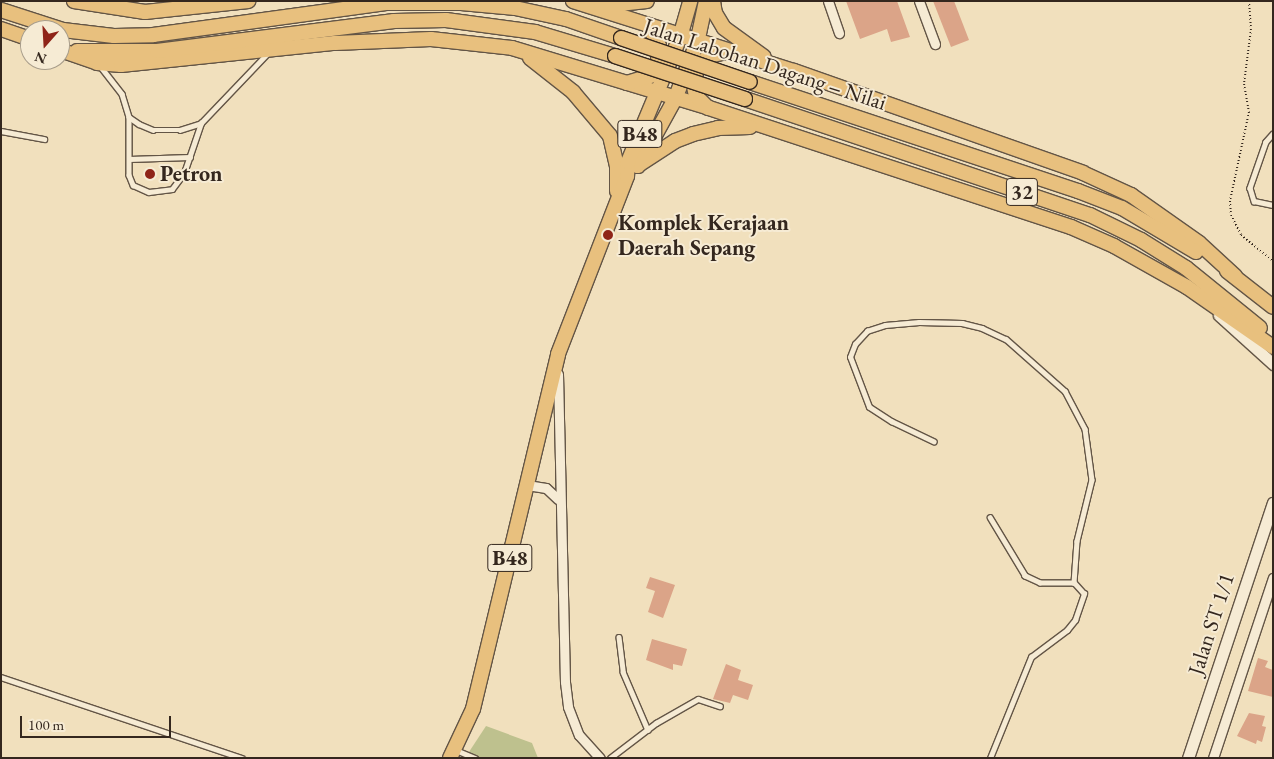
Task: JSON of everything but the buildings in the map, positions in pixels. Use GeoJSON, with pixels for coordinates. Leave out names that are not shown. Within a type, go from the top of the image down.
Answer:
{"type":"FeatureCollection","features":[{"type":"Feature","properties":{"kind":"main road"},"geometry":{"type":"LineString","coordinates":[[74,1],[145,12],[248,1]]}},
{"type":"Feature","properties":{"kind":"main road"},"geometry":{"type":"LineString","coordinates":[[574,1],[595,6],[697,43],[794,72],[1083,173],[1131,195],[1199,243],[1235,276]]}},
{"type":"Feature","properties":{"kind":"main road"},"geometry":{"type":"LineString","coordinates":[[595,6],[647,1]]}},
{"type":"Feature","properties":{"kind":"main road","name":"B48"},"geometry":{"type":"LineString","coordinates":[[452,754],[473,709],[558,354],[627,176],[628,162],[659,94],[680,37],[690,1]]}},
{"type":"Feature","properties":{"kind":"main road","name":"B48"},"geometry":{"type":"LineString","coordinates":[[627,176],[638,166],[675,99],[697,43],[706,1]]}},
{"type":"Feature","properties":{"kind":"main road"},"geometry":{"type":"LineString","coordinates":[[714,1],[715,12],[724,28],[752,51],[794,72]]}},
{"type":"Feature","properties":{"kind":"main road","name":"Jalan Labohan Dagang ‒ Nilai"},"geometry":{"type":"LineString","coordinates":[[1,10],[40,23],[86,33],[152,35],[388,3],[461,2],[514,8],[566,19],[1122,208],[1235,276],[1273,307]]}},
{"type":"Feature","properties":{"kind":"main road","name":"Jalan Labohan Dagang ‒ Nilai"},"geometry":{"type":"LineString","coordinates":[[70,50],[85,52],[157,51],[394,21],[446,20],[535,32],[615,56],[1090,215],[1141,240],[1186,268],[1273,338]]}},
{"type":"Feature","properties":{"kind":"main road"},"geometry":{"type":"LineString","coordinates":[[627,83],[650,76],[658,62],[659,46],[649,26]]}},
{"type":"Feature","properties":{"kind":"main road"},"geometry":{"type":"LineString","coordinates":[[1,29],[20,35]]}},
{"type":"Feature","properties":{"kind":"main road"},"geometry":{"type":"LineString","coordinates":[[70,53],[97,63],[121,65],[268,53],[335,44],[431,39],[512,48],[709,108],[776,132],[1070,227],[1121,250],[1187,287],[1273,347]]}},
{"type":"Feature","properties":{"kind":"main road"},"geometry":{"type":"LineString","coordinates":[[512,48],[551,73],[585,105],[610,136],[618,166],[617,199]]}},
{"type":"Feature","properties":{"kind":"main road"},"geometry":{"type":"LineString","coordinates":[[709,108],[696,96],[693,82],[699,65],[709,56],[726,52]]}},
{"type":"Feature","properties":{"kind":"main road"},"geometry":{"type":"LineString","coordinates":[[638,166],[675,141],[693,134],[746,126],[776,132]]}},
{"type":"Feature","properties":{"kind":"street"},"geometry":{"type":"LineString","coordinates":[[828,1],[839,33]]}},
{"type":"Feature","properties":{"kind":"street"},"geometry":{"type":"LineString","coordinates":[[919,1],[935,44]]}},
{"type":"Feature","properties":{"kind":"street"},"geometry":{"type":"LineString","coordinates":[[1187,287],[1273,364]]}},
{"type":"Feature","properties":{"kind":"street"},"geometry":{"type":"LineString","coordinates":[[558,354],[558,499],[561,604],[568,707],[579,736],[600,758]]}},
{"type":"Feature","properties":{"kind":"street"},"geometry":{"type":"LineString","coordinates":[[527,485],[546,488],[558,499]]}},
{"type":"Feature","properties":{"kind":"street","name":"Jalan ST 1/1"},"geometry":{"type":"LineString","coordinates":[[1188,758],[1273,503]]}},
{"type":"Feature","properties":{"kind":"street"},"geometry":{"type":"LineString","coordinates":[[1213,758],[1273,578]]}},
{"type":"Feature","properties":{"kind":"lane"},"geometry":{"type":"LineString","coordinates":[[97,63],[116,83],[129,117],[129,159],[133,185],[149,192],[163,192],[178,184],[190,157],[201,123],[268,53]]}},
{"type":"Feature","properties":{"kind":"lane"},"geometry":{"type":"LineString","coordinates":[[129,117],[153,130],[180,130],[201,123]]}},
{"type":"Feature","properties":{"kind":"lane"},"geometry":{"type":"LineString","coordinates":[[1,131],[44,139]]}},
{"type":"Feature","properties":{"kind":"lane"},"geometry":{"type":"LineString","coordinates":[[1273,134],[1266,142],[1250,188],[1254,201],[1273,205]]}},
{"type":"Feature","properties":{"kind":"lane"},"geometry":{"type":"LineString","coordinates":[[129,159],[190,157]]}},
{"type":"Feature","properties":{"kind":"lane"},"geometry":{"type":"LineString","coordinates":[[934,442],[928,436],[892,422],[869,407],[850,357],[855,344],[867,330],[885,325],[919,322],[962,322],[982,328],[1006,339],[1065,391],[1085,429],[1092,480],[1077,541],[1074,583],[1084,594],[1075,620],[1067,630],[1031,657],[990,758]]}},
{"type":"Feature","properties":{"kind":"lane"},"geometry":{"type":"LineString","coordinates":[[990,518],[1025,576],[1040,583],[1074,583]]}},
{"type":"Feature","properties":{"kind":"lane"},"geometry":{"type":"LineString","coordinates":[[619,637],[622,672],[648,730]]}},
{"type":"Feature","properties":{"kind":"lane"},"geometry":{"type":"LineString","coordinates":[[1,677],[242,758]]}},
{"type":"Feature","properties":{"kind":"lane"},"geometry":{"type":"LineString","coordinates":[[610,758],[648,730],[698,699],[720,706]]}},
{"type":"Feature","properties":{"kind":"lane"},"geometry":{"type":"LineString","coordinates":[[452,754],[475,758]]}},
{"type":"Feature","properties":{"kind":"path"},"geometry":{"type":"LineString","coordinates":[[1250,1],[1251,29],[1244,84],[1249,112],[1230,201],[1231,215],[1241,235],[1273,260]]}},
{"type":"Feature","properties":{"kind":"green space"},"geometry":{"type":"Polygon","coordinates":[[[486,726],[532,743],[538,758],[465,758],[486,726]]]}},
{"type":"Feature","properties":{"kind":"place","name":"Petron"},"geometry":{"type":"Point","coordinates":[150,174]}},
{"type":"Feature","properties":{"kind":"place","name":"Komplek Kerajaan Daerah Sepang"},"geometry":{"type":"Point","coordinates":[608,235]}}]}
